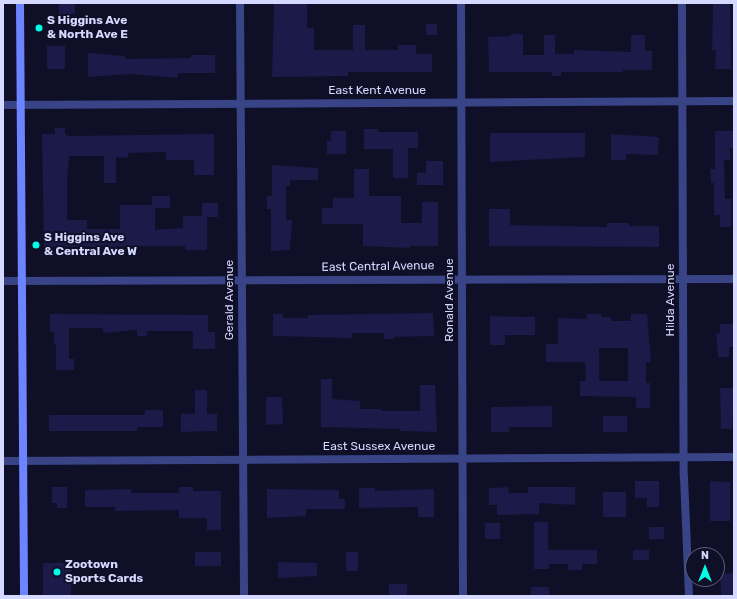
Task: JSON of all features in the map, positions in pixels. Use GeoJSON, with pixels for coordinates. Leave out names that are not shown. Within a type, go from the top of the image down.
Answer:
{"type":"FeatureCollection","features":[{"type":"Feature","properties":{"kind":"main road"},"geometry":{"type":"LineString","coordinates":[[20,3],[24,596]]}},
{"type":"Feature","properties":{"kind":"street","name":"Gerald Avenue"},"geometry":{"type":"LineString","coordinates":[[240,3],[240,104],[243,192],[241,281],[241,459],[244,596]]}},
{"type":"Feature","properties":{"kind":"street","name":"Ronald Avenue"},"geometry":{"type":"LineString","coordinates":[[461,3],[463,596]]}},
{"type":"Feature","properties":{"kind":"street","name":"Hilda Avenue"},"geometry":{"type":"LineString","coordinates":[[682,3],[684,458],[689,596]]}},
{"type":"Feature","properties":{"kind":"street","name":"East Kent Avenue"},"geometry":{"type":"LineString","coordinates":[[3,105],[734,101]]}},
{"type":"Feature","properties":{"kind":"street","name":"East Central Avenue"},"geometry":{"type":"LineString","coordinates":[[3,281],[241,281],[462,278],[734,279]]}},
{"type":"Feature","properties":{"kind":"street","name":"East Sussex Avenue"},"geometry":{"type":"LineString","coordinates":[[3,461],[734,457]]}},
{"type":"Feature","properties":{"kind":"building"},"geometry":{"type":"Polygon","coordinates":[[[59,3],[75,3],[75,14],[59,15],[59,3]]]}},
{"type":"Feature","properties":{"kind":"building"},"geometry":{"type":"Polygon","coordinates":[[[274,3],[307,3],[307,28],[314,28],[314,50],[353,50],[353,25],[365,25],[365,50],[398,50],[398,45],[416,45],[416,54],[432,54],[432,72],[348,72],[348,76],[272,77],[274,3]]]}},
{"type":"Feature","properties":{"kind":"building"},"geometry":{"type":"Polygon","coordinates":[[[713,3],[730,3],[731,69],[715,69],[716,50],[712,50],[713,3]]]}},
{"type":"Feature","properties":{"kind":"building"},"geometry":{"type":"Polygon","coordinates":[[[426,24],[437,24],[437,35],[426,35],[426,24]]]}},
{"type":"Feature","properties":{"kind":"building"},"geometry":{"type":"Polygon","coordinates":[[[511,34],[523,34],[523,55],[544,55],[544,35],[555,35],[555,54],[574,54],[574,50],[631,52],[631,35],[645,35],[645,51],[652,51],[652,70],[623,70],[623,72],[561,72],[561,76],[552,76],[552,72],[489,72],[488,37],[511,36],[511,34]]]}},
{"type":"Feature","properties":{"kind":"building"},"geometry":{"type":"Polygon","coordinates":[[[47,46],[65,46],[65,69],[47,69],[47,46]]]}},
{"type":"Feature","properties":{"kind":"building"},"geometry":{"type":"Polygon","coordinates":[[[88,53],[125,56],[125,59],[191,58],[191,55],[215,55],[215,73],[178,73],[178,78],[131,74],[88,77],[88,53]]]}},
{"type":"Feature","properties":{"kind":"building"},"geometry":{"type":"Polygon","coordinates":[[[55,128],[65,128],[65,134],[69,136],[214,134],[214,175],[194,175],[194,160],[166,160],[166,152],[128,153],[128,158],[116,157],[116,183],[104,183],[104,156],[69,156],[67,180],[67,220],[87,220],[87,229],[120,229],[120,205],[152,205],[152,196],[170,196],[170,208],[155,208],[155,230],[183,228],[183,216],[202,216],[202,203],[218,203],[218,217],[207,217],[207,250],[185,250],[185,246],[44,247],[42,134],[55,134],[55,128]]]}},
{"type":"Feature","properties":{"kind":"building"},"geometry":{"type":"Polygon","coordinates":[[[364,129],[378,129],[378,132],[418,132],[418,148],[408,148],[408,178],[393,178],[393,149],[364,149],[364,129]]]}},
{"type":"Feature","properties":{"kind":"building"},"geometry":{"type":"Polygon","coordinates":[[[331,131],[346,131],[346,154],[327,154],[327,141],[331,141],[331,131]]]}},
{"type":"Feature","properties":{"kind":"building"},"geometry":{"type":"Polygon","coordinates":[[[715,131],[734,131],[734,148],[730,148],[730,160],[724,160],[725,199],[731,199],[731,227],[720,227],[720,215],[714,215],[714,183],[711,183],[710,169],[715,169],[715,131]]]}},
{"type":"Feature","properties":{"kind":"building"},"geometry":{"type":"Polygon","coordinates":[[[490,133],[585,133],[585,157],[490,162],[490,133]]]}},
{"type":"Feature","properties":{"kind":"building"},"geometry":{"type":"Polygon","coordinates":[[[611,134],[659,137],[658,155],[626,154],[626,160],[611,160],[611,134]]]}},
{"type":"Feature","properties":{"kind":"building"},"geometry":{"type":"Polygon","coordinates":[[[426,161],[443,161],[443,185],[417,185],[417,173],[426,173],[426,161]]]}},
{"type":"Feature","properties":{"kind":"building"},"geometry":{"type":"Polygon","coordinates":[[[272,165],[318,168],[318,180],[290,180],[290,186],[286,186],[286,220],[292,220],[290,250],[271,251],[271,209],[267,209],[267,196],[272,196],[272,165]]]}},
{"type":"Feature","properties":{"kind":"building"},"geometry":{"type":"Polygon","coordinates":[[[354,169],[369,169],[369,196],[401,196],[401,223],[422,223],[422,202],[438,202],[438,246],[410,246],[410,248],[363,246],[363,224],[322,224],[322,208],[333,208],[333,198],[354,198],[354,169]]]}},
{"type":"Feature","properties":{"kind":"building"},"geometry":{"type":"Polygon","coordinates":[[[489,209],[510,209],[510,225],[607,227],[607,223],[629,223],[629,226],[659,226],[659,247],[489,246],[489,209]]]}},
{"type":"Feature","properties":{"kind":"building"},"geometry":{"type":"Polygon","coordinates":[[[433,313],[434,336],[394,337],[394,339],[384,339],[384,333],[352,333],[352,338],[273,336],[273,314],[283,314],[283,318],[308,318],[308,315],[433,313]]]}},
{"type":"Feature","properties":{"kind":"building"},"geometry":{"type":"Polygon","coordinates":[[[50,314],[208,315],[208,332],[215,332],[215,349],[193,349],[193,331],[147,331],[147,336],[137,336],[137,330],[103,333],[103,328],[69,328],[69,359],[74,359],[74,370],[56,370],[56,344],[54,344],[54,332],[50,332],[50,314]]]}},
{"type":"Feature","properties":{"kind":"building"},"geometry":{"type":"Polygon","coordinates":[[[587,314],[601,314],[601,317],[611,317],[611,321],[631,321],[631,314],[647,314],[651,362],[646,362],[646,383],[650,383],[650,408],[636,408],[636,397],[580,396],[580,381],[586,381],[585,362],[546,362],[546,344],[558,344],[558,318],[587,319],[587,314]],[[599,348],[599,381],[628,381],[628,348],[599,348]]]}},
{"type":"Feature","properties":{"kind":"building"},"geometry":{"type":"Polygon","coordinates":[[[490,316],[535,317],[535,335],[505,335],[505,345],[490,345],[490,316]]]}},
{"type":"Feature","properties":{"kind":"building"},"geometry":{"type":"Polygon","coordinates":[[[720,324],[734,324],[734,347],[729,347],[729,357],[718,357],[716,333],[720,333],[720,324]]]}},
{"type":"Feature","properties":{"kind":"building"},"geometry":{"type":"Polygon","coordinates":[[[321,379],[332,379],[332,399],[360,401],[360,409],[381,409],[381,411],[420,411],[420,385],[435,385],[437,432],[400,431],[400,429],[321,427],[321,379]]]}},
{"type":"Feature","properties":{"kind":"building"},"geometry":{"type":"Polygon","coordinates":[[[720,388],[734,388],[732,429],[721,429],[720,388]]]}},
{"type":"Feature","properties":{"kind":"building"},"geometry":{"type":"Polygon","coordinates":[[[195,390],[207,390],[207,414],[217,414],[217,431],[181,432],[181,414],[195,414],[195,390]]]}},
{"type":"Feature","properties":{"kind":"building"},"geometry":{"type":"Polygon","coordinates":[[[266,397],[282,397],[283,424],[266,425],[266,397]]]}},
{"type":"Feature","properties":{"kind":"building"},"geometry":{"type":"Polygon","coordinates":[[[552,406],[552,427],[509,427],[509,432],[491,432],[491,407],[552,406]]]}},
{"type":"Feature","properties":{"kind":"building"},"geometry":{"type":"Polygon","coordinates":[[[145,410],[163,410],[163,427],[137,427],[137,431],[49,431],[49,415],[145,415],[145,410]]]}},
{"type":"Feature","properties":{"kind":"building"},"geometry":{"type":"Polygon","coordinates":[[[603,416],[627,416],[627,432],[603,432],[603,416]]]}},
{"type":"Feature","properties":{"kind":"building"},"geometry":{"type":"Polygon","coordinates":[[[635,481],[659,481],[659,507],[647,507],[647,498],[635,498],[635,481]]]}},
{"type":"Feature","properties":{"kind":"building"},"geometry":{"type":"Polygon","coordinates":[[[710,481],[730,482],[730,521],[710,521],[710,481]]]}},
{"type":"Feature","properties":{"kind":"building"},"geometry":{"type":"Polygon","coordinates":[[[52,487],[67,487],[67,508],[57,508],[57,503],[52,503],[52,487]]]}},
{"type":"Feature","properties":{"kind":"building"},"geometry":{"type":"Polygon","coordinates":[[[179,487],[193,487],[193,491],[221,491],[221,530],[207,530],[207,518],[179,518],[179,510],[115,511],[115,507],[85,507],[85,490],[131,489],[131,493],[179,493],[179,487]]]}},
{"type":"Feature","properties":{"kind":"building"},"geometry":{"type":"Polygon","coordinates":[[[508,487],[509,493],[528,493],[528,487],[575,487],[575,505],[539,503],[539,514],[497,515],[497,505],[489,505],[489,488],[508,487]]]}},
{"type":"Feature","properties":{"kind":"building"},"geometry":{"type":"Polygon","coordinates":[[[359,488],[375,488],[375,491],[434,489],[434,517],[418,517],[418,507],[359,508],[359,488]]]}},
{"type":"Feature","properties":{"kind":"building"},"geometry":{"type":"Polygon","coordinates":[[[267,489],[339,490],[339,499],[345,499],[345,509],[306,509],[306,516],[267,518],[267,489]]]}},
{"type":"Feature","properties":{"kind":"building"},"geometry":{"type":"Polygon","coordinates":[[[603,492],[626,492],[626,517],[603,517],[603,492]]]}},
{"type":"Feature","properties":{"kind":"building"},"geometry":{"type":"Polygon","coordinates":[[[534,522],[548,522],[548,550],[597,550],[597,564],[582,564],[582,570],[568,570],[568,564],[549,564],[549,569],[534,569],[534,522]]]}},
{"type":"Feature","properties":{"kind":"building"},"geometry":{"type":"Polygon","coordinates":[[[485,523],[500,523],[500,539],[485,539],[485,523]]]}},
{"type":"Feature","properties":{"kind":"building"},"geometry":{"type":"Polygon","coordinates":[[[649,527],[664,527],[664,539],[649,539],[649,527]]]}},
{"type":"Feature","properties":{"kind":"building"},"geometry":{"type":"Polygon","coordinates":[[[633,550],[649,550],[649,560],[633,560],[633,550]]]}},
{"type":"Feature","properties":{"kind":"building"},"geometry":{"type":"Polygon","coordinates":[[[195,552],[221,552],[221,566],[195,566],[195,552]]]}},
{"type":"Feature","properties":{"kind":"building"},"geometry":{"type":"Polygon","coordinates":[[[346,552],[358,552],[358,571],[346,571],[346,552]]]}},
{"type":"Feature","properties":{"kind":"building"},"geometry":{"type":"Polygon","coordinates":[[[278,562],[317,563],[317,576],[278,578],[278,562]]]}},
{"type":"Feature","properties":{"kind":"building","name":"Zootown Sports Cards"},"geometry":{"type":"Polygon","coordinates":[[[43,563],[71,563],[71,596],[43,596],[43,563]]]}},
{"type":"Feature","properties":{"kind":"building"},"geometry":{"type":"Polygon","coordinates":[[[733,573],[734,596],[721,596],[721,587],[725,587],[725,574],[733,573]]]}},
{"type":"Feature","properties":{"kind":"building"},"geometry":{"type":"Polygon","coordinates":[[[389,584],[407,584],[407,596],[389,596],[389,584]]]}},
{"type":"Feature","properties":{"kind":"building"},"geometry":{"type":"Polygon","coordinates":[[[531,587],[549,587],[549,596],[531,596],[531,587]]]}},
{"type":"Feature","properties":{"kind":"place","name":"S Higgins Ave & North Ave E"},"geometry":{"type":"Point","coordinates":[39,28]}},
{"type":"Feature","properties":{"kind":"place","name":"S Higgins Ave & Central Ave W"},"geometry":{"type":"Point","coordinates":[36,245]}},
{"type":"Feature","properties":{"kind":"place","name":"Zootown Sports Cards"},"geometry":{"type":"Point","coordinates":[57,572]}}]}
